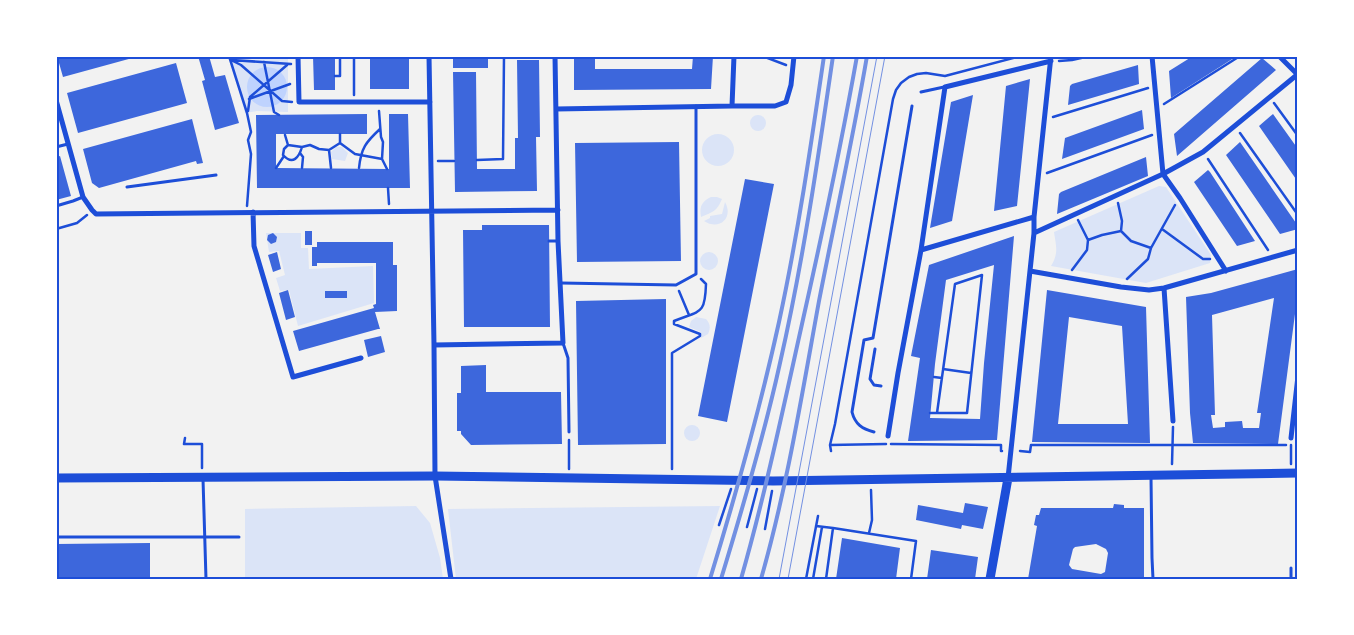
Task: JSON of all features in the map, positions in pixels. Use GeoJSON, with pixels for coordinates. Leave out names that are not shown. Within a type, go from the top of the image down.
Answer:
{"type":"FeatureCollection","features":[{"type":"Feature","properties":{"kind":"street"},"geometry":{"type":"LineString","coordinates":[[298,56],[299,102],[430,102]]}},
{"type":"Feature","properties":{"kind":"street"},"geometry":{"type":"LineString","coordinates":[[429,56],[435,476],[451,579]]}},
{"type":"Feature","properties":{"kind":"street"},"geometry":{"type":"LineString","coordinates":[[434,345],[563,343],[558,241],[555,56]]}},
{"type":"Feature","properties":{"kind":"street"},"geometry":{"type":"LineString","coordinates":[[732,106],[734,56]]}},
{"type":"Feature","properties":{"kind":"street"},"geometry":{"type":"LineString","coordinates":[[556,109],[775,106],[786,102],[794,56]]}},
{"type":"Feature","properties":{"kind":"street"},"geometry":{"type":"LineString","coordinates":[[1152,56],[1162,174],[1180,198],[1226,271]]}},
{"type":"Feature","properties":{"kind":"street"},"geometry":{"type":"LineString","coordinates":[[1034,233],[1162,174],[1203,152],[1298,74],[1279,56]]}},
{"type":"Feature","properties":{"kind":"street"},"geometry":{"type":"LineString","coordinates":[[888,436],[921,250],[945,87],[1051,59],[1012,451],[990,579]]}},
{"type":"Feature","properties":{"kind":"street"},"geometry":{"type":"LineString","coordinates":[[56,100],[83,197],[96,214],[558,210]]}},
{"type":"Feature","properties":{"kind":"street"},"geometry":{"type":"LineString","coordinates":[[250,212],[254,246],[293,377],[360,358]]}},
{"type":"Feature","properties":{"kind":"street"},"geometry":{"type":"LineString","coordinates":[[921,250],[1034,217]]}},
{"type":"Feature","properties":{"kind":"street"},"geometry":{"type":"LineString","coordinates":[[1030,271],[1149,290],[1164,288],[1298,250]]}},
{"type":"Feature","properties":{"kind":"street"},"geometry":{"type":"LineString","coordinates":[[1164,288],[1173,421]]}},
{"type":"Feature","properties":{"kind":"street"},"geometry":{"type":"LineString","coordinates":[[1291,438],[1298,376]]}},
{"type":"Feature","properties":{"kind":"street"},"geometry":{"type":"LineString","coordinates":[[56,478],[435,476],[774,481],[1294,473]]}},
{"type":"Feature","properties":{"kind":"lane"},"geometry":{"type":"LineString","coordinates":[[921,92],[945,87]]}},
{"type":"Feature","properties":{"kind":"lane"},"geometry":{"type":"LineString","coordinates":[[560,283],[676,285],[696,274],[696,106]]}},
{"type":"Feature","properties":{"kind":"lane"},"geometry":{"type":"LineString","coordinates":[[874,432],[865,430],[858,424],[852,412],[864,340],[873,338],[912,106]]}},
{"type":"Feature","properties":{"kind":"lane"},"geometry":{"type":"LineString","coordinates":[[56,147],[68,144]]}},
{"type":"Feature","properties":{"kind":"lane"},"geometry":{"type":"LineString","coordinates":[[127,187],[216,175]]}},
{"type":"Feature","properties":{"kind":"lane"},"geometry":{"type":"LineString","coordinates":[[56,206],[73,202],[83,197]]}},
{"type":"Feature","properties":{"kind":"lane"},"geometry":{"type":"LineString","coordinates":[[549,241],[558,241]]}},
{"type":"Feature","properties":{"kind":"lane"},"geometry":{"type":"LineString","coordinates":[[563,343],[568,358],[569,432]]}},
{"type":"Feature","properties":{"kind":"lane"},"geometry":{"type":"LineString","coordinates":[[875,349],[870,379],[874,385],[882,386]]}},
{"type":"Feature","properties":{"kind":"lane"},"geometry":{"type":"LineString","coordinates":[[1151,476],[1153,579]]}},
{"type":"Feature","properties":{"kind":"lane"},"geometry":{"type":"LineString","coordinates":[[203,478],[206,579]]}},
{"type":"Feature","properties":{"kind":"lane"},"geometry":{"type":"LineString","coordinates":[[56,537],[238,537]]}},
{"type":"Feature","properties":{"kind":"lane"},"geometry":{"type":"LineString","coordinates":[[1291,568],[1291,579]]}},
{"type":"Feature","properties":{"kind":"path"},"geometry":{"type":"LineString","coordinates":[[335,76],[340,76],[340,56]]}},
{"type":"Feature","properties":{"kind":"path"},"geometry":{"type":"LineString","coordinates":[[354,56],[354,102]]}},
{"type":"Feature","properties":{"kind":"path"},"geometry":{"type":"LineString","coordinates":[[477,160],[503,158],[504,56]]}},
{"type":"Feature","properties":{"kind":"path"},"geometry":{"type":"LineString","coordinates":[[762,56],[793,67]]}},
{"type":"Feature","properties":{"kind":"path"},"geometry":{"type":"LineString","coordinates":[[1051,59],[1072,60],[1090,56]]}},
{"type":"Feature","properties":{"kind":"path"},"geometry":{"type":"LineString","coordinates":[[1157,109],[1240,56]]}},
{"type":"Feature","properties":{"kind":"path"},"geometry":{"type":"LineString","coordinates":[[230,58],[288,64],[250,98],[248,113]]}},
{"type":"Feature","properties":{"kind":"path"},"geometry":{"type":"LineString","coordinates":[[230,58],[241,65],[282,101]]}},
{"type":"Feature","properties":{"kind":"path"},"geometry":{"type":"LineString","coordinates":[[230,58],[248,113],[251,132],[248,140],[250,154],[248,180],[250,212]]}},
{"type":"Feature","properties":{"kind":"path"},"geometry":{"type":"LineString","coordinates":[[264,62],[274,112],[279,115]]}},
{"type":"Feature","properties":{"kind":"path"},"geometry":{"type":"LineString","coordinates":[[250,98],[286,85]]}},
{"type":"Feature","properties":{"kind":"path"},"geometry":{"type":"LineString","coordinates":[[1044,119],[1154,86]]}},
{"type":"Feature","properties":{"kind":"path"},"geometry":{"type":"LineString","coordinates":[[1271,97],[1298,136]]}},
{"type":"Feature","properties":{"kind":"path"},"geometry":{"type":"LineString","coordinates":[[379,121],[383,142],[382,159],[387,169]]}},
{"type":"Feature","properties":{"kind":"path"},"geometry":{"type":"LineString","coordinates":[[1235,126],[1298,214]]}},
{"type":"Feature","properties":{"kind":"path"},"geometry":{"type":"LineString","coordinates":[[359,168],[360,155],[369,139],[380,129]]}},
{"type":"Feature","properties":{"kind":"path"},"geometry":{"type":"LineString","coordinates":[[1038,176],[1159,133]]}},
{"type":"Feature","properties":{"kind":"path"},"geometry":{"type":"LineString","coordinates":[[285,134],[288,145]]}},
{"type":"Feature","properties":{"kind":"path"},"geometry":{"type":"LineString","coordinates":[[340,134],[340,143]]}},
{"type":"Feature","properties":{"kind":"path"},"geometry":{"type":"LineString","coordinates":[[340,143],[355,154],[382,159]]}},
{"type":"Feature","properties":{"kind":"path"},"geometry":{"type":"LineString","coordinates":[[288,145],[302,147],[310,145],[319,149],[329,150],[340,143]]}},
{"type":"Feature","properties":{"kind":"path"},"geometry":{"type":"LineString","coordinates":[[276,168],[284,156],[284,149],[288,145]]}},
{"type":"Feature","properties":{"kind":"path"},"geometry":{"type":"LineString","coordinates":[[284,156],[286,159],[296,159],[302,147]]}},
{"type":"Feature","properties":{"kind":"path"},"geometry":{"type":"LineString","coordinates":[[329,150],[331,168]]}},
{"type":"Feature","properties":{"kind":"path"},"geometry":{"type":"LineString","coordinates":[[1203,152],[1273,258]]}},
{"type":"Feature","properties":{"kind":"path"},"geometry":{"type":"LineString","coordinates":[[300,153],[303,157],[302,168]]}},
{"type":"Feature","properties":{"kind":"path"},"geometry":{"type":"LineString","coordinates":[[431,162],[454,161]]}},
{"type":"Feature","properties":{"kind":"path"},"geometry":{"type":"LineString","coordinates":[[388,188],[389,212]]}},
{"type":"Feature","properties":{"kind":"path"},"geometry":{"type":"LineString","coordinates":[[1117,195],[1122,221],[1121,231]]}},
{"type":"Feature","properties":{"kind":"path"},"geometry":{"type":"LineString","coordinates":[[1121,287],[1131,274],[1148,259],[1150,248],[1180,198]]}},
{"type":"Feature","properties":{"kind":"path"},"geometry":{"type":"LineString","coordinates":[[56,229],[78,222],[92,210]]}},
{"type":"Feature","properties":{"kind":"path"},"geometry":{"type":"LineString","coordinates":[[1069,277],[1074,266],[1087,250],[1088,240],[1076,214]]}},
{"type":"Feature","properties":{"kind":"path"},"geometry":{"type":"LineString","coordinates":[[1162,229],[1203,259],[1219,260]]}},
{"type":"Feature","properties":{"kind":"path"},"geometry":{"type":"LineString","coordinates":[[1088,240],[1121,231]]}},
{"type":"Feature","properties":{"kind":"path"},"geometry":{"type":"LineString","coordinates":[[1121,231],[1131,241],[1150,248]]}},
{"type":"Feature","properties":{"kind":"path"},"geometry":{"type":"LineString","coordinates":[[672,480],[672,353],[700,336],[700,334],[674,324],[674,321],[701,310],[704,306],[706,284],[696,274]]}},
{"type":"Feature","properties":{"kind":"path"},"geometry":{"type":"LineString","coordinates":[[930,413],[937,413],[967,413],[982,276],[955,284],[937,413]]}},
{"type":"Feature","properties":{"kind":"path"},"geometry":{"type":"LineString","coordinates":[[676,285],[689,315]]}},
{"type":"Feature","properties":{"kind":"path"},"geometry":{"type":"LineString","coordinates":[[943,369],[971,373]]}},
{"type":"Feature","properties":{"kind":"path"},"geometry":{"type":"LineString","coordinates":[[934,377],[942,378]]}},
{"type":"Feature","properties":{"kind":"path"},"geometry":{"type":"LineString","coordinates":[[1172,475],[1173,421]]}},
{"type":"Feature","properties":{"kind":"path"},"geometry":{"type":"LineString","coordinates":[[185,438],[184,444],[202,444],[203,478]]}},
{"type":"Feature","properties":{"kind":"path"},"geometry":{"type":"LineString","coordinates":[[1291,438],[1294,473]]}},
{"type":"Feature","properties":{"kind":"path"},"geometry":{"type":"LineString","coordinates":[[569,478],[570,444]]}},
{"type":"Feature","properties":{"kind":"path"},"geometry":{"type":"LineString","coordinates":[[831,451],[830,445],[1001,446],[1001,451],[1030,452],[1031,445],[1298,445]]}},
{"type":"Feature","properties":{"kind":"path"},"geometry":{"type":"LineString","coordinates":[[869,533],[872,520],[871,480]]}},
{"type":"Feature","properties":{"kind":"path"},"geometry":{"type":"LineString","coordinates":[[718,525],[731,481]]}},
{"type":"Feature","properties":{"kind":"path"},"geometry":{"type":"LineString","coordinates":[[746,527],[760,481]]}},
{"type":"Feature","properties":{"kind":"path"},"geometry":{"type":"LineString","coordinates":[[765,529],[774,481]]}},
{"type":"Feature","properties":{"kind":"path"},"geometry":{"type":"LineString","coordinates":[[806,579],[818,516]]}},
{"type":"Feature","properties":{"kind":"path"},"geometry":{"type":"LineString","coordinates":[[816,526],[916,541],[911,579]]}},
{"type":"Feature","properties":{"kind":"path"},"geometry":{"type":"LineString","coordinates":[[813,579],[822,527]]}},
{"type":"Feature","properties":{"kind":"path"},"geometry":{"type":"LineString","coordinates":[[826,579],[833,528]]}},
{"type":"Feature","properties":{"kind":"shaded area"},"geometry":{"type":"Polygon","coordinates":[[[288,59],[288,112],[257,111],[245,113],[231,60],[288,59]]]}},
{"type":"Feature","properties":{"kind":"shaded area"},"geometry":{"type":"Polygon","coordinates":[[[758,115],[766,123],[758,131],[750,123],[758,115]]]}},
{"type":"Feature","properties":{"kind":"shaded area"},"geometry":{"type":"Polygon","coordinates":[[[718,134],[724,135],[729,139],[733,144],[733,156],[729,161],[724,165],[718,166],[712,165],[707,161],[703,156],[702,150],[703,144],[707,139],[712,135],[718,134]]]}},
{"type":"Feature","properties":{"kind":"shaded area"},"geometry":{"type":"Polygon","coordinates":[[[336,147],[342,147],[348,153],[345,161],[332,159],[331,152],[336,147]]]}},
{"type":"Feature","properties":{"kind":"shaded area"},"geometry":{"type":"Polygon","coordinates":[[[1159,186],[1166,187],[1211,255],[1210,263],[1146,283],[1051,266],[1056,253],[1054,232],[1159,186]]]}},
{"type":"Feature","properties":{"kind":"shaded area"},"geometry":{"type":"Polygon","coordinates":[[[711,197],[722,199],[714,211],[701,217],[700,210],[702,205],[705,200],[711,197]]]}},
{"type":"Feature","properties":{"kind":"shaded area"},"geometry":{"type":"Polygon","coordinates":[[[725,202],[728,213],[724,221],[715,225],[704,221],[710,218],[710,216],[722,214],[725,202]]]}},
{"type":"Feature","properties":{"kind":"shaded area"},"geometry":{"type":"Polygon","coordinates":[[[266,233],[301,233],[301,248],[308,248],[309,269],[373,266],[374,303],[298,326],[289,290],[280,291],[276,278],[285,275],[279,251],[269,252],[266,233]]]}},
{"type":"Feature","properties":{"kind":"shaded area"},"geometry":{"type":"Polygon","coordinates":[[[709,252],[715,255],[718,261],[715,267],[709,270],[703,267],[700,261],[703,255],[709,252]]]}},
{"type":"Feature","properties":{"kind":"shaded area"},"geometry":{"type":"Polygon","coordinates":[[[696,317],[706,319],[710,326],[708,334],[701,338],[701,332],[689,327],[691,321],[696,317]]]}},
{"type":"Feature","properties":{"kind":"shaded area"},"geometry":{"type":"Polygon","coordinates":[[[692,425],[700,433],[692,441],[684,433],[692,425]]]}},
{"type":"Feature","properties":{"kind":"shaded area"},"geometry":{"type":"Polygon","coordinates":[[[416,506],[430,523],[440,558],[443,579],[245,579],[245,509],[416,506]]]}},
{"type":"Feature","properties":{"kind":"shaded area"},"geometry":{"type":"Polygon","coordinates":[[[720,506],[696,579],[456,579],[448,509],[720,506]]]}},
{"type":"Feature","properties":{"kind":"water"},"geometry":{"type":"Polygon","coordinates":[[[267,67],[281,73],[287,87],[281,101],[267,107],[253,101],[247,87],[253,73],[267,67]]]}},
{"type":"Feature","properties":{"kind":"building"},"geometry":{"type":"Polygon","coordinates":[[[57,56],[135,56],[136,57],[63,77],[57,56]]]}},
{"type":"Feature","properties":{"kind":"building"},"geometry":{"type":"Polygon","coordinates":[[[198,56],[209,56],[215,77],[225,75],[239,123],[215,130],[202,81],[205,80],[198,56]]]}},
{"type":"Feature","properties":{"kind":"building"},"geometry":{"type":"Polygon","coordinates":[[[313,56],[335,56],[335,90],[314,90],[313,56]]]}},
{"type":"Feature","properties":{"kind":"building"},"geometry":{"type":"Polygon","coordinates":[[[370,56],[409,56],[409,89],[370,89],[370,56]]]}},
{"type":"Feature","properties":{"kind":"building"},"geometry":{"type":"Polygon","coordinates":[[[453,56],[488,56],[488,68],[453,68],[453,56]]]}},
{"type":"Feature","properties":{"kind":"building"},"geometry":{"type":"Polygon","coordinates":[[[574,56],[595,56],[595,69],[692,69],[693,56],[713,56],[711,89],[574,90],[574,56]]]}},
{"type":"Feature","properties":{"kind":"building"},"geometry":{"type":"Polygon","coordinates":[[[1193,56],[1237,56],[1171,98],[1169,71],[1193,56]]]}},
{"type":"Feature","properties":{"kind":"building"},"geometry":{"type":"Polygon","coordinates":[[[1262,58],[1276,70],[1177,156],[1174,134],[1262,58]]]}},
{"type":"Feature","properties":{"kind":"building"},"geometry":{"type":"Polygon","coordinates":[[[517,60],[539,60],[540,137],[536,137],[537,191],[455,192],[453,72],[476,72],[477,169],[515,169],[515,138],[518,138],[517,60]]]}},
{"type":"Feature","properties":{"kind":"building"},"geometry":{"type":"Polygon","coordinates":[[[176,63],[187,103],[78,133],[67,93],[176,63]]]}},
{"type":"Feature","properties":{"kind":"building"},"geometry":{"type":"Polygon","coordinates":[[[1138,65],[1139,84],[1068,105],[1070,86],[1072,84],[1138,65]]]}},
{"type":"Feature","properties":{"kind":"building"},"geometry":{"type":"Polygon","coordinates":[[[1030,79],[1017,206],[994,211],[1006,86],[1030,79]]]}},
{"type":"Feature","properties":{"kind":"building"},"geometry":{"type":"Polygon","coordinates":[[[973,95],[952,221],[930,228],[951,102],[973,95]]]}},
{"type":"Feature","properties":{"kind":"building"},"geometry":{"type":"Polygon","coordinates":[[[1142,110],[1144,129],[1062,159],[1065,138],[1142,110]]]}},
{"type":"Feature","properties":{"kind":"building"},"geometry":{"type":"Polygon","coordinates":[[[367,114],[367,134],[276,134],[276,168],[389,169],[389,114],[408,114],[410,188],[257,188],[256,115],[367,114]]]}},
{"type":"Feature","properties":{"kind":"building"},"geometry":{"type":"Polygon","coordinates":[[[1273,114],[1298,149],[1298,182],[1259,126],[1273,114]]]}},
{"type":"Feature","properties":{"kind":"building"},"geometry":{"type":"Polygon","coordinates":[[[192,119],[203,163],[197,164],[196,161],[99,188],[92,183],[83,149],[192,119]]]}},
{"type":"Feature","properties":{"kind":"building"},"geometry":{"type":"Polygon","coordinates":[[[679,142],[681,261],[577,262],[575,143],[679,142]]]}},
{"type":"Feature","properties":{"kind":"building"},"geometry":{"type":"Polygon","coordinates":[[[1240,142],[1296,223],[1298,229],[1280,234],[1226,155],[1240,142]]]}},
{"type":"Feature","properties":{"kind":"building"},"geometry":{"type":"Polygon","coordinates":[[[60,156],[71,196],[56,200],[56,157],[60,156]]]}},
{"type":"Feature","properties":{"kind":"building"},"geometry":{"type":"Polygon","coordinates":[[[1146,157],[1148,176],[1057,214],[1059,194],[1061,192],[1146,157]]]}},
{"type":"Feature","properties":{"kind":"building"},"geometry":{"type":"Polygon","coordinates":[[[1208,170],[1255,241],[1237,246],[1194,182],[1208,170]]]}},
{"type":"Feature","properties":{"kind":"building"},"geometry":{"type":"Polygon","coordinates":[[[745,179],[774,184],[727,422],[698,416],[745,179]]]}},
{"type":"Feature","properties":{"kind":"building"},"geometry":{"type":"Polygon","coordinates":[[[482,225],[549,225],[550,327],[464,327],[463,230],[482,230],[482,225]]]}},
{"type":"Feature","properties":{"kind":"building"},"geometry":{"type":"Polygon","coordinates":[[[305,231],[312,231],[312,245],[305,245],[305,231]]]}},
{"type":"Feature","properties":{"kind":"building"},"geometry":{"type":"Polygon","coordinates":[[[273,233],[277,237],[276,242],[271,244],[267,240],[268,235],[273,233]]]}},
{"type":"Feature","properties":{"kind":"building"},"geometry":{"type":"Polygon","coordinates":[[[1014,236],[997,440],[908,441],[920,358],[911,356],[929,265],[1014,236]],[[994,265],[946,280],[930,418],[980,419],[994,265]]]}},
{"type":"Feature","properties":{"kind":"building"},"geometry":{"type":"Polygon","coordinates":[[[317,242],[393,242],[393,265],[397,265],[397,311],[375,312],[380,329],[299,351],[293,331],[374,308],[373,305],[376,304],[376,263],[317,263],[317,266],[312,266],[312,247],[317,247],[317,242]]]}},
{"type":"Feature","properties":{"kind":"building"},"geometry":{"type":"Polygon","coordinates":[[[277,252],[281,269],[273,272],[268,255],[277,252]]]}},
{"type":"Feature","properties":{"kind":"building"},"geometry":{"type":"Polygon","coordinates":[[[1298,269],[1298,291],[1278,444],[1193,443],[1190,413],[1186,297],[1211,293],[1298,269]],[[1274,298],[1212,315],[1215,415],[1211,415],[1213,428],[1225,427],[1225,422],[1242,421],[1243,428],[1259,428],[1261,413],[1257,413],[1274,298]]]}},
{"type":"Feature","properties":{"kind":"building"},"geometry":{"type":"Polygon","coordinates":[[[288,290],[295,317],[286,320],[279,293],[288,290]]]}},
{"type":"Feature","properties":{"kind":"building"},"geometry":{"type":"Polygon","coordinates":[[[1047,290],[1146,307],[1150,443],[1032,442],[1047,290]],[[1069,317],[1058,424],[1128,424],[1122,326],[1069,317]]]}},
{"type":"Feature","properties":{"kind":"building"},"geometry":{"type":"Polygon","coordinates":[[[325,291],[347,291],[347,298],[325,298],[325,291]]]}},
{"type":"Feature","properties":{"kind":"building"},"geometry":{"type":"Polygon","coordinates":[[[666,299],[666,444],[578,445],[576,301],[666,299]]]}},
{"type":"Feature","properties":{"kind":"building"},"geometry":{"type":"Polygon","coordinates":[[[381,336],[385,352],[368,357],[364,340],[381,336]]]}},
{"type":"Feature","properties":{"kind":"building"},"geometry":{"type":"Polygon","coordinates":[[[486,365],[486,392],[561,392],[562,444],[471,445],[461,434],[461,431],[457,431],[457,393],[461,393],[461,366],[486,365]]]}},
{"type":"Feature","properties":{"kind":"building"},"geometry":{"type":"Polygon","coordinates":[[[965,503],[988,507],[983,529],[962,525],[961,529],[916,520],[918,505],[963,513],[965,503]]]}},
{"type":"Feature","properties":{"kind":"building"},"geometry":{"type":"Polygon","coordinates":[[[1114,504],[1124,505],[1124,508],[1144,508],[1144,579],[1028,579],[1037,526],[1034,525],[1036,515],[1039,515],[1041,508],[1113,508],[1114,504]],[[1096,544],[1075,547],[1069,565],[1072,569],[1101,574],[1105,572],[1108,553],[1106,549],[1096,544]]]}},
{"type":"Feature","properties":{"kind":"building"},"geometry":{"type":"Polygon","coordinates":[[[842,538],[900,548],[896,579],[836,579],[842,538]]]}},
{"type":"Feature","properties":{"kind":"building"},"geometry":{"type":"Polygon","coordinates":[[[150,543],[150,579],[56,579],[56,544],[150,543]]]}},
{"type":"Feature","properties":{"kind":"building"},"geometry":{"type":"Polygon","coordinates":[[[931,550],[978,557],[975,579],[927,579],[931,550]]]}},
{"type":"Feature","properties":{"kind":"tram line"},"geometry":{"type":"LineString","coordinates":[[779,579],[877,56]]}},
{"type":"Feature","properties":{"kind":"tram line"},"geometry":{"type":"LineString","coordinates":[[788,579],[885,56]]}},
{"type":"Feature","properties":{"kind":"railway"},"geometry":{"type":"LineString","coordinates":[[710,579],[747,451],[779,322],[798,223],[824,56]]}},
{"type":"Feature","properties":{"kind":"railway"},"geometry":{"type":"LineString","coordinates":[[721,579],[760,444],[788,325],[822,133],[833,56]]}},
{"type":"Feature","properties":{"kind":"railway"},"geometry":{"type":"LineString","coordinates":[[741,579],[781,420],[838,157],[857,56]]}},
{"type":"Feature","properties":{"kind":"railway"},"geometry":{"type":"LineString","coordinates":[[761,579],[779,510],[793,441],[867,56]]}}]}
